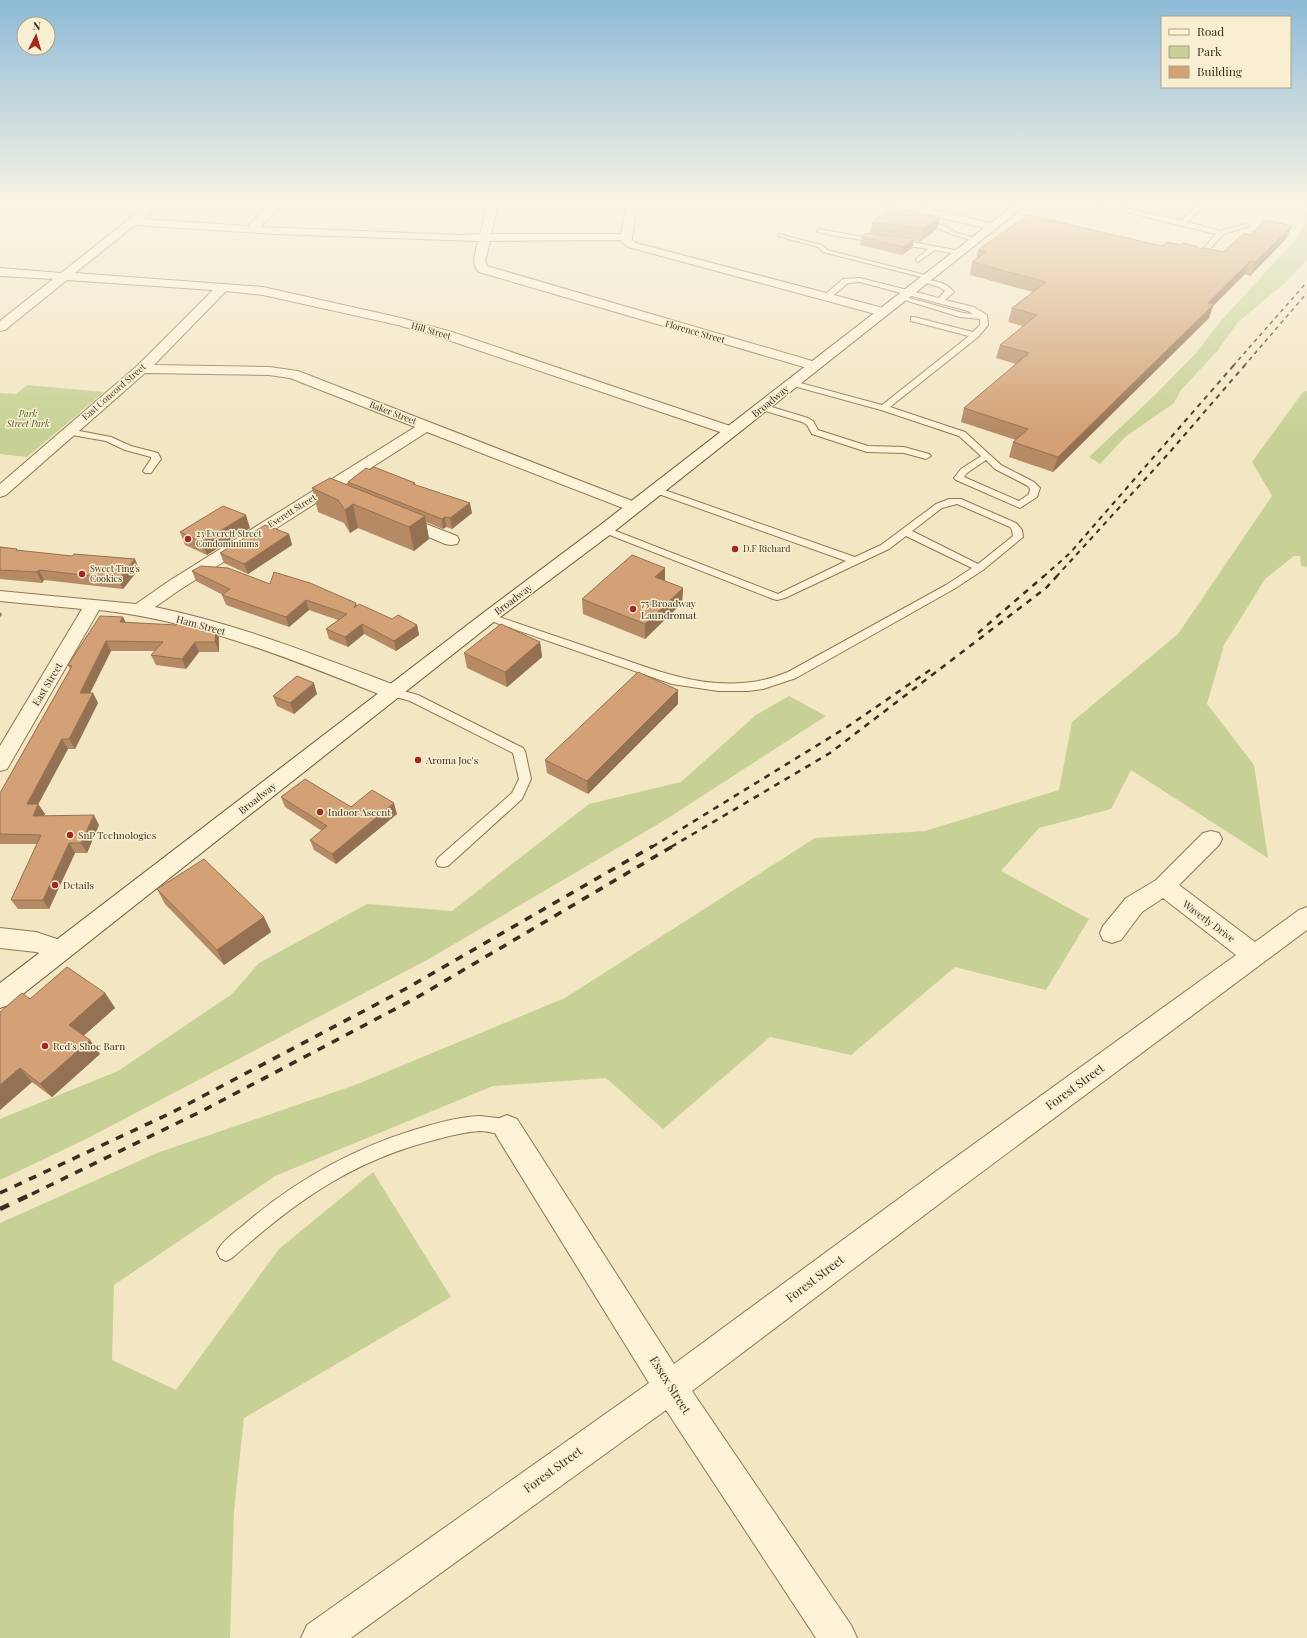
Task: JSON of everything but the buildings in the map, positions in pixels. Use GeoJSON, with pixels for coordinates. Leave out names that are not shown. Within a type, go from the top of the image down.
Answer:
{"type":"FeatureCollection","features":[{"type":"Feature","properties":{"kind":"street"},"geometry":{"type":"LineString","coordinates":[[0,327],[62,277]]}},
{"type":"Feature","properties":{"kind":"street","name":"Hill Street"},"geometry":{"type":"LineString","coordinates":[[70,277],[224,287],[281,295],[425,329],[731,431]]}},
{"type":"Feature","properties":{"kind":"street","name":"Florence Street"},"geometry":{"type":"LineString","coordinates":[[509,277],[814,366]]}},
{"type":"Feature","properties":{"kind":"street"},"geometry":{"type":"LineString","coordinates":[[753,277],[883,312]]}},
{"type":"Feature","properties":{"kind":"street","name":"Broadway"},"geometry":{"type":"LineString","coordinates":[[0,997],[393,692],[605,530],[927,279]]}},
{"type":"Feature","properties":{"kind":"street","name":"East Concord Street"},"geometry":{"type":"LineString","coordinates":[[0,492],[142,369],[224,287]]}},
{"type":"Feature","properties":{"kind":"street","name":"Baker Street"},"geometry":{"type":"LineString","coordinates":[[142,369],[283,372],[303,377],[634,507]]}},
{"type":"Feature","properties":{"kind":"street","name":"Everett Street"},"geometry":{"type":"LineString","coordinates":[[139,610],[175,585],[426,426]]}},
{"type":"Feature","properties":{"kind":"street"},"geometry":{"type":"LineString","coordinates":[[326,490],[342,496]]}},
{"type":"Feature","properties":{"kind":"street"},"geometry":{"type":"LineString","coordinates":[[386,514],[451,540]]}},
{"type":"Feature","properties":{"kind":"street","name":"Ham Street"},"geometry":{"type":"LineString","coordinates":[[0,596],[93,604],[139,610],[184,620],[281,648],[393,692]]}},
{"type":"Feature","properties":{"kind":"street","name":"East Street"},"geometry":{"type":"LineString","coordinates":[[0,764],[9,734],[93,604]]}},
{"type":"Feature","properties":{"kind":"street"},"geometry":{"type":"LineString","coordinates":[[1112,933],[1134,905],[1164,886],[1211,838]]}},
{"type":"Feature","properties":{"kind":"street","name":"Waverly Drive"},"geometry":{"type":"LineString","coordinates":[[1164,886],[1255,956]]}},
{"type":"Feature","properties":{"kind":"street","name":"Forest Street"},"geometry":{"type":"LineString","coordinates":[[320,1638],[670,1387],[935,1189],[1307,917]]}},
{"type":"Feature","properties":{"kind":"street"},"geometry":{"type":"LineString","coordinates":[[0,938],[36,942],[60,950]]}},
{"type":"Feature","properties":{"kind":"street","name":"Essex Street"},"geometry":{"type":"LineString","coordinates":[[507,1128],[670,1387],[838,1638]]}},
{"type":"Feature","properties":{"kind":"lane"},"geometry":{"type":"LineString","coordinates":[[921,277],[946,287],[949,290],[950,292],[940,301]]}},
{"type":"Feature","properties":{"kind":"lane"},"geometry":{"type":"LineString","coordinates":[[826,297],[846,281],[850,279],[860,280],[963,315],[984,317]]}},
{"type":"Feature","properties":{"kind":"lane"},"geometry":{"type":"LineString","coordinates":[[906,295],[940,301],[971,309],[984,317]]}},
{"type":"Feature","properties":{"kind":"lane"},"geometry":{"type":"LineString","coordinates":[[884,408],[975,335],[984,325],[984,317]]}},
{"type":"Feature","properties":{"kind":"lane"},"geometry":{"type":"LineString","coordinates":[[914,319],[975,335]]}},
{"type":"Feature","properties":{"kind":"lane"},"geometry":{"type":"LineString","coordinates":[[793,383],[884,408],[954,430],[970,439],[987,456],[998,467],[1031,484],[1035,488],[1034,495],[1020,505],[963,481],[960,478],[964,471],[987,456]]}},
{"type":"Feature","properties":{"kind":"lane"},"geometry":{"type":"LineString","coordinates":[[762,407],[805,420],[810,423],[815,432],[867,449],[904,450],[926,456]]}},
{"type":"Feature","properties":{"kind":"lane"},"geometry":{"type":"LineString","coordinates":[[69,432],[108,439],[128,448],[155,455],[156,458],[148,471]]}},
{"type":"Feature","properties":{"kind":"lane"},"geometry":{"type":"LineString","coordinates":[[656,490],[757,528],[855,560]]}},
{"type":"Feature","properties":{"kind":"lane"},"geometry":{"type":"LineString","coordinates":[[489,618],[672,680],[721,688],[762,686],[792,675],[950,588],[979,568],[1018,537],[1018,530],[1016,527],[964,503],[953,501],[939,506],[886,547],[777,597],[605,530]]}},
{"type":"Feature","properties":{"kind":"lane"},"geometry":{"type":"LineString","coordinates":[[907,532],[979,568]]}},
{"type":"Feature","properties":{"kind":"lane"},"geometry":{"type":"LineString","coordinates":[[393,692],[414,698],[519,751],[525,779],[517,796],[443,862]]}},
{"type":"Feature","properties":{"kind":"lane"},"geometry":{"type":"LineString","coordinates":[[226,1252],[268,1216],[307,1187],[353,1162],[414,1137],[471,1124],[490,1124],[507,1128]]}},
{"type":"Feature","properties":{"kind":"green space"},"geometry":{"type":"Polygon","coordinates":[[[1261,277],[1290,277],[1238,322],[1218,350],[1181,390],[1174,403],[1125,437],[1100,464],[1089,457],[1156,394],[1197,352],[1219,323],[1261,277]]]}},
{"type":"Feature","properties":{"kind":"green space","name":"Park Street Park"},"geometry":{"type":"Polygon","coordinates":[[[27,385],[104,392],[27,457],[0,454],[0,393],[16,394],[27,385]]]}},
{"type":"Feature","properties":{"kind":"green space"},"geometry":{"type":"Polygon","coordinates":[[[1307,391],[1307,567],[1301,566],[1300,556],[1294,556],[1265,579],[1224,645],[1207,704],[1254,765],[1268,858],[1131,770],[1111,809],[1039,828],[1001,871],[1089,919],[1046,990],[955,967],[851,1055],[770,1037],[663,1129],[606,1078],[493,1086],[275,1176],[114,1285],[112,1360],[176,1390],[279,1249],[373,1172],[451,1297],[244,1418],[234,1511],[230,1638],[0,1638],[0,1223],[157,1153],[355,1085],[565,998],[815,838],[925,831],[1059,790],[1072,722],[1178,634],[1272,496],[1252,462],[1303,392],[1307,391]]]}},
{"type":"Feature","properties":{"kind":"green space"},"geometry":{"type":"Polygon","coordinates":[[[789,696],[826,716],[665,820],[427,960],[86,1139],[0,1180],[0,1119],[118,1071],[232,994],[259,963],[367,904],[452,911],[589,804],[681,782],[756,715],[789,696]]]}},
{"type":"Feature","properties":{"kind":"railway"},"geometry":{"type":"LineString","coordinates":[[1233,366],[1307,282]]}},
{"type":"Feature","properties":{"kind":"railway"},"geometry":{"type":"LineString","coordinates":[[1244,366],[1307,293]]}},
{"type":"Feature","properties":{"kind":"railway"},"geometry":{"type":"LineString","coordinates":[[1043,577],[1070,553],[1234,365]]}},
{"type":"Feature","properties":{"kind":"railway"},"geometry":{"type":"LineString","coordinates":[[1056,577],[1169,453],[1245,365]]}},
{"type":"Feature","properties":{"kind":"railway"},"geometry":{"type":"LineString","coordinates":[[978,633],[1044,576]]}},
{"type":"Feature","properties":{"kind":"railway"},"geometry":{"type":"LineString","coordinates":[[671,847],[830,753],[1046,588],[1057,576]]}},
{"type":"Feature","properties":{"kind":"railway"},"geometry":{"type":"LineString","coordinates":[[652,847],[847,727],[930,670]]}},
{"type":"Feature","properties":{"kind":"railway"},"geometry":{"type":"LineString","coordinates":[[0,1193],[171,1113],[409,987],[653,846]]}},
{"type":"Feature","properties":{"kind":"railway"},"geometry":{"type":"LineString","coordinates":[[32,1194],[204,1110],[416,998],[673,846]]}},
{"type":"Feature","properties":{"kind":"railway"},"geometry":{"type":"LineString","coordinates":[[0,1209],[34,1193]]}},
{"type":"Feature","properties":{"kind":"place","name":"23 Everett Street Condominiums"},"geometry":{"type":"Point","coordinates":[188,539]}},
{"type":"Feature","properties":{"kind":"place","name":"D.F Richard"},"geometry":{"type":"Point","coordinates":[735,549]}},
{"type":"Feature","properties":{"kind":"place","name":"Sweet Ting's Cookies"},"geometry":{"type":"Point","coordinates":[82,574]}},
{"type":"Feature","properties":{"kind":"place","name":"75 Broadway Laundromat"},"geometry":{"type":"Point","coordinates":[633,609]}},
{"type":"Feature","properties":{"kind":"place","name":"Aroma Joe's"},"geometry":{"type":"Point","coordinates":[418,760]}},
{"type":"Feature","properties":{"kind":"place","name":"Indoor Ascent"},"geometry":{"type":"Point","coordinates":[320,812]}},
{"type":"Feature","properties":{"kind":"place","name":"SnP Technologies"},"geometry":{"type":"Point","coordinates":[70,835]}},
{"type":"Feature","properties":{"kind":"place","name":"Details"},"geometry":{"type":"Point","coordinates":[55,885]}},
{"type":"Feature","properties":{"kind":"place","name":"Red's Shoe Barn"},"geometry":{"type":"Point","coordinates":[45,1046]}}]}
